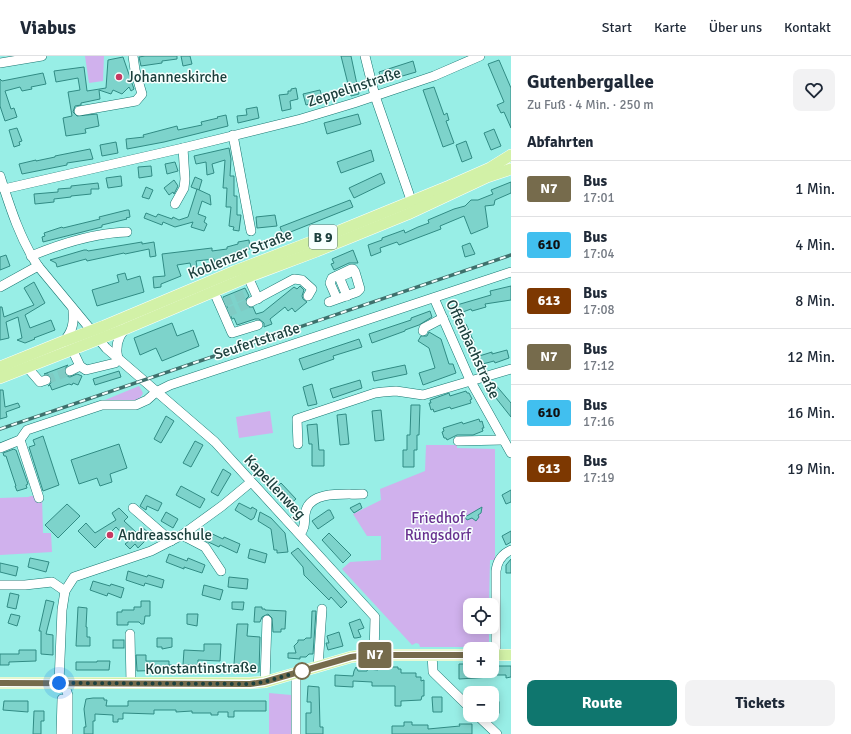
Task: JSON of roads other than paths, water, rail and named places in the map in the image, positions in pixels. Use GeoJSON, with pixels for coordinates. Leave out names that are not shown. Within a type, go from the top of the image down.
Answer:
{"type":"FeatureCollection","features":[{"type":"Feature","properties":{"kind":"main road","name":"Koblenzer Straße"},"geometry":{"type":"LineString","coordinates":[[0,378],[72,349],[94,335],[212,287],[248,277],[317,252],[408,214],[489,173],[511,155]]}},
{"type":"Feature","properties":{"kind":"main road","name":"B 9"},"geometry":{"type":"LineString","coordinates":[[489,173],[511,159]]}},
{"type":"Feature","properties":{"kind":"main road","name":"B 9"},"geometry":{"type":"LineString","coordinates":[[489,173],[511,164]]}},
{"type":"Feature","properties":{"kind":"main road","name":"Koblenzer Straße"},"geometry":{"type":"LineString","coordinates":[[0,366],[64,341],[125,328],[212,287],[235,271],[324,237],[411,201],[489,173],[511,169]]}},
{"type":"Feature","properties":{"kind":"main road"},"geometry":{"type":"LineString","coordinates":[[0,383],[27,367]]}},
{"type":"Feature","properties":{"kind":"main road","name":"Konstantinstraße"},"geometry":{"type":"LineString","coordinates":[[0,683],[250,684],[264,682],[351,657],[374,655],[463,655]]}},
{"type":"Feature","properties":{"kind":"main road"},"geometry":{"type":"LineString","coordinates":[[499,655],[511,655]]}},
{"type":"Feature","properties":{"kind":"street"},"geometry":{"type":"LineString","coordinates":[[0,63],[42,56]]}},
{"type":"Feature","properties":{"kind":"street"},"geometry":{"type":"LineString","coordinates":[[79,111],[136,101],[139,99],[142,94],[142,90],[135,70],[133,56]]}},
{"type":"Feature","properties":{"kind":"street"},"geometry":{"type":"LineString","coordinates":[[365,56],[375,96],[411,201],[408,214]]}},
{"type":"Feature","properties":{"kind":"street","name":"Zeppelinstraße"},"geometry":{"type":"LineString","coordinates":[[4,190],[301,119],[434,76],[480,56]]}},
{"type":"Feature","properties":{"kind":"street"},"geometry":{"type":"LineString","coordinates":[[233,135],[251,230]]}},
{"type":"Feature","properties":{"kind":"street"},"geometry":{"type":"LineString","coordinates":[[175,204],[184,188],[185,179],[183,148]]}},
{"type":"Feature","properties":{"kind":"street","name":"Kapellenweg"},"geometry":{"type":"LineString","coordinates":[[0,176],[21,234],[31,256],[38,266],[94,335],[118,359],[215,442],[375,616],[374,655]]}},
{"type":"Feature","properties":{"kind":"street"},"geometry":{"type":"LineString","coordinates":[[31,256],[80,240],[118,232],[127,232]]}},
{"type":"Feature","properties":{"kind":"street"},"geometry":{"type":"LineString","coordinates":[[0,287],[38,266]]}},
{"type":"Feature","properties":{"kind":"street"},"geometry":{"type":"LineString","coordinates":[[351,269],[355,271],[360,289],[333,301],[330,283],[332,278],[351,269]]}},
{"type":"Feature","properties":{"kind":"street"},"geometry":{"type":"LineString","coordinates":[[347,296],[341,277],[355,271]]}},
{"type":"Feature","properties":{"kind":"street","name":"Seufertstraße"},"geometry":{"type":"LineString","coordinates":[[0,448],[20,440],[27,430],[102,404],[136,405],[147,400],[156,392],[170,385],[511,272]]}},
{"type":"Feature","properties":{"kind":"street"},"geometry":{"type":"LineString","coordinates":[[248,277],[251,292],[255,301],[294,279],[302,280],[312,289],[308,296]]}},
{"type":"Feature","properties":{"kind":"street"},"geometry":{"type":"LineString","coordinates":[[212,287],[222,304],[232,333],[258,325]]}},
{"type":"Feature","properties":{"kind":"street","name":"Offenbachstraße"},"geometry":{"type":"LineString","coordinates":[[434,298],[470,380],[502,440],[511,453]]}},
{"type":"Feature","properties":{"kind":"street"},"geometry":{"type":"LineString","coordinates":[[64,341],[73,326],[73,310]]}},
{"type":"Feature","properties":{"kind":"street"},"geometry":{"type":"LineString","coordinates":[[423,330],[424,328],[443,318]]}},
{"type":"Feature","properties":{"kind":"street"},"geometry":{"type":"LineString","coordinates":[[72,349],[80,366],[86,370],[114,363],[118,359],[116,352],[117,342],[119,336],[125,328]]}},
{"type":"Feature","properties":{"kind":"street"},"geometry":{"type":"LineString","coordinates":[[70,371],[80,366]]}},
{"type":"Feature","properties":{"kind":"street"},"geometry":{"type":"LineString","coordinates":[[27,367],[40,382],[46,380]]}},
{"type":"Feature","properties":{"kind":"street"},"geometry":{"type":"LineString","coordinates":[[298,444],[298,419],[375,393],[396,391],[423,395],[511,369]]}},
{"type":"Feature","properties":{"kind":"street"},"geometry":{"type":"LineString","coordinates":[[20,440],[39,498]]}},
{"type":"Feature","properties":{"kind":"street"},"geometry":{"type":"LineString","coordinates":[[458,441],[502,440]]}},
{"type":"Feature","properties":{"kind":"street"},"geometry":{"type":"LineString","coordinates":[[61,734],[62,610],[65,591],[74,577],[151,551],[171,541],[182,535],[222,506],[251,482]]}},
{"type":"Feature","properties":{"kind":"street"},"geometry":{"type":"LineString","coordinates":[[300,534],[304,529],[306,509],[312,501],[323,496],[363,494]]}},
{"type":"Feature","properties":{"kind":"street"},"geometry":{"type":"LineString","coordinates":[[133,508],[171,541]]}},
{"type":"Feature","properties":{"kind":"street"},"geometry":{"type":"LineString","coordinates":[[182,535],[205,547],[221,571]]}},
{"type":"Feature","properties":{"kind":"street"},"geometry":{"type":"LineString","coordinates":[[494,642],[497,564],[502,556],[511,550]]}},
{"type":"Feature","properties":{"kind":"street"},"geometry":{"type":"LineString","coordinates":[[0,585],[25,585],[52,582],[65,591]]}},
{"type":"Feature","properties":{"kind":"street"},"geometry":{"type":"LineString","coordinates":[[318,667],[322,609]]}},
{"type":"Feature","properties":{"kind":"street"},"geometry":{"type":"LineString","coordinates":[[264,682],[267,620]]}},
{"type":"Feature","properties":{"kind":"street"},"geometry":{"type":"LineString","coordinates":[[130,634],[131,684]]}},
{"type":"Feature","properties":{"kind":"street"},"geometry":{"type":"LineString","coordinates":[[432,654],[433,672],[463,701]]}},
{"type":"Feature","properties":{"kind":"street"},"geometry":{"type":"LineString","coordinates":[[296,673],[296,734]]}},
{"type":"Feature","properties":{"kind":"street"},"geometry":{"type":"LineString","coordinates":[[62,683],[68,696],[68,734]]}},
{"type":"Feature","properties":{"kind":"street"},"geometry":{"type":"LineString","coordinates":[[484,722],[497,734]]}},
{"type":"Feature","properties":{"kind":"tunnel"},"geometry":{"type":"LineString","coordinates":[[223,303],[248,293]]}},
{"type":"Feature","properties":{"kind":"tunnel"},"geometry":{"type":"LineString","coordinates":[[227,313],[251,302]]}},
{"type":"Feature","properties":{"kind":"tunnel"},"geometry":{"type":"LineString","coordinates":[[46,380],[70,371]]}},
{"type":"Feature","properties":{"kind":"railway"},"geometry":{"type":"LineString","coordinates":[[0,429],[511,255]]}},
{"type":"Feature","properties":{"kind":"place","name":"Johanneskirche"},"geometry":{"type":"Point","coordinates":[119,77]}},
{"type":"Feature","properties":{"kind":"place","name":"Andreasschule"},"geometry":{"type":"Point","coordinates":[110,535]}},
{"type":"Feature","properties":{"kind":"park label","name":"Friedhof Rüngsdorf"},"geometry":{"type":"Point","coordinates":[438,526]}}]}
